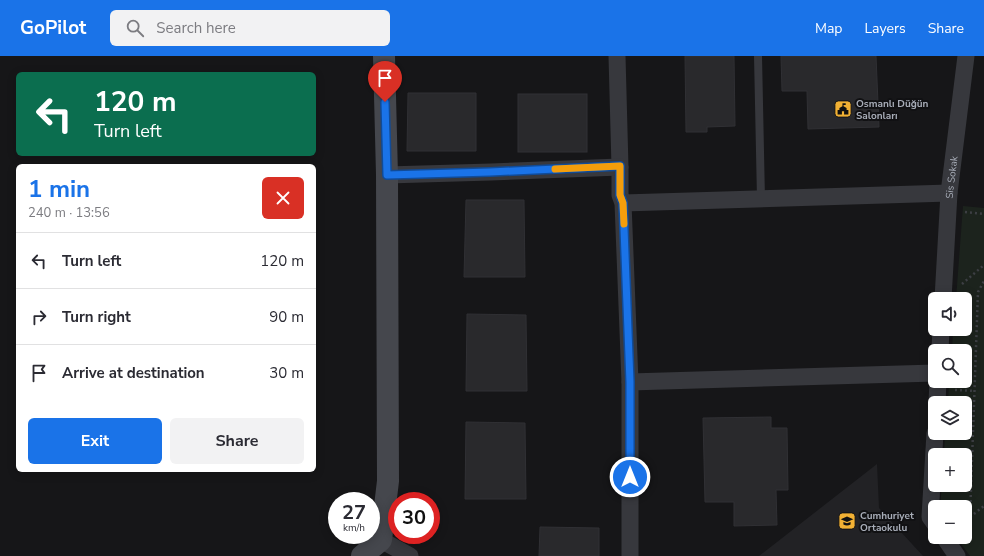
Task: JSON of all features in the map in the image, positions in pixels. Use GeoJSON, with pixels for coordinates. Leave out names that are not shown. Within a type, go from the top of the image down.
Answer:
{"type":"FeatureCollection","features":[{"type":"Feature","properties":{"kind":"street"},"geometry":{"type":"LineString","coordinates":[[362,556],[381,540],[388,481],[387,175],[384,56]]}},
{"type":"Feature","properties":{"kind":"street"},"geometry":{"type":"LineString","coordinates":[[617,56],[620,195],[623,203],[630,382],[630,556]]}},
{"type":"Feature","properties":{"kind":"street","name":"Sis Sokak"},"geometry":{"type":"LineString","coordinates":[[943,292],[949,193],[966,56]]}},
{"type":"Feature","properties":{"kind":"street"},"geometry":{"type":"LineString","coordinates":[[387,175],[620,166]]}},
{"type":"Feature","properties":{"kind":"street"},"geometry":{"type":"LineString","coordinates":[[623,203],[949,193]]}},
{"type":"Feature","properties":{"kind":"street"},"geometry":{"type":"LineString","coordinates":[[630,382],[928,373]]}},
{"type":"Feature","properties":{"kind":"street"},"geometry":{"type":"LineString","coordinates":[[931,500],[935,440]]}},
{"type":"Feature","properties":{"kind":"street"},"geometry":{"type":"LineString","coordinates":[[381,540],[410,556]]}},
{"type":"Feature","properties":{"kind":"street"},"geometry":{"type":"LineString","coordinates":[[949,544],[957,556]]}},
{"type":"Feature","properties":{"kind":"lane"},"geometry":{"type":"LineString","coordinates":[[758,56],[761,199]]}},
{"type":"Feature","properties":{"kind":"path"},"geometry":{"type":"LineString","coordinates":[[960,286],[984,265]]}},
{"type":"Feature","properties":{"kind":"path"},"geometry":{"type":"LineString","coordinates":[[984,280],[978,292],[970,517],[984,506]]}},
{"type":"Feature","properties":{"kind":"shaded area"},"geometry":{"type":"Polygon","coordinates":[[[963,206],[984,208],[984,556],[970,556],[961,544],[972,544],[972,500],[941,500],[941,492],[972,492],[972,448],[944,448],[945,440],[972,440],[972,396],[948,396],[949,388],[972,388],[972,344],[952,344],[953,336],[972,336],[972,292],[957,292],[963,206]]]}},
{"type":"Feature","properties":{"kind":"shaded area","name":"Cumhuriyet Ortaokulu"},"geometry":{"type":"Polygon","coordinates":[[[877,464],[879,508],[923,556],[759,556],[877,464]]]}},
{"type":"Feature","properties":{"kind":"building"},"geometry":{"type":"Polygon","coordinates":[[[685,56],[734,56],[735,126],[707,127],[707,132],[686,132],[685,56]]]}},
{"type":"Feature","properties":{"kind":"building","name":"Osmanlı Düğün Salonları"},"geometry":{"type":"Polygon","coordinates":[[[781,56],[876,56],[879,127],[808,129],[807,91],[782,91],[781,56]]]}},
{"type":"Feature","properties":{"kind":"building"},"geometry":{"type":"Polygon","coordinates":[[[408,93],[476,93],[476,151],[407,151],[408,93]]]}},
{"type":"Feature","properties":{"kind":"building"},"geometry":{"type":"Polygon","coordinates":[[[518,94],[587,94],[587,152],[518,152],[518,94]]]}},
{"type":"Feature","properties":{"kind":"building"},"geometry":{"type":"Polygon","coordinates":[[[466,200],[524,200],[525,277],[464,277],[466,200]]]}},
{"type":"Feature","properties":{"kind":"building"},"geometry":{"type":"Polygon","coordinates":[[[467,314],[526,315],[527,391],[466,391],[467,314]]]}},
{"type":"Feature","properties":{"kind":"building"},"geometry":{"type":"Polygon","coordinates":[[[771,417],[771,428],[787,428],[788,490],[776,490],[777,525],[734,526],[734,502],[705,502],[703,418],[771,417]]]}},
{"type":"Feature","properties":{"kind":"building"},"geometry":{"type":"Polygon","coordinates":[[[466,422],[525,423],[526,499],[465,499],[466,422]]]}},
{"type":"Feature","properties":{"kind":"building"},"geometry":{"type":"Polygon","coordinates":[[[540,527],[599,528],[599,556],[539,556],[540,527]]]}},
{"type":"Feature","properties":{"kind":"slow traffic"},"geometry":{"type":"LineString","coordinates":[[555,169],[620,166],[620,195],[623,203],[624,224]]}},
{"type":"Feature","properties":{"kind":"place","name":"Osmanlı Düğün Salonları"},"geometry":{"type":"Point","coordinates":[843,109]}},
{"type":"Feature","properties":{"kind":"place","name":"Cumhuriyet Ortaokulu"},"geometry":{"type":"Point","coordinates":[847,521]}},
{"type":"Feature","properties":{"kind":"route"},"geometry":{"type":"LineString","coordinates":[[385,102],[387,175],[620,166],[620,195],[623,203],[630,382],[630,477]]}}]}
